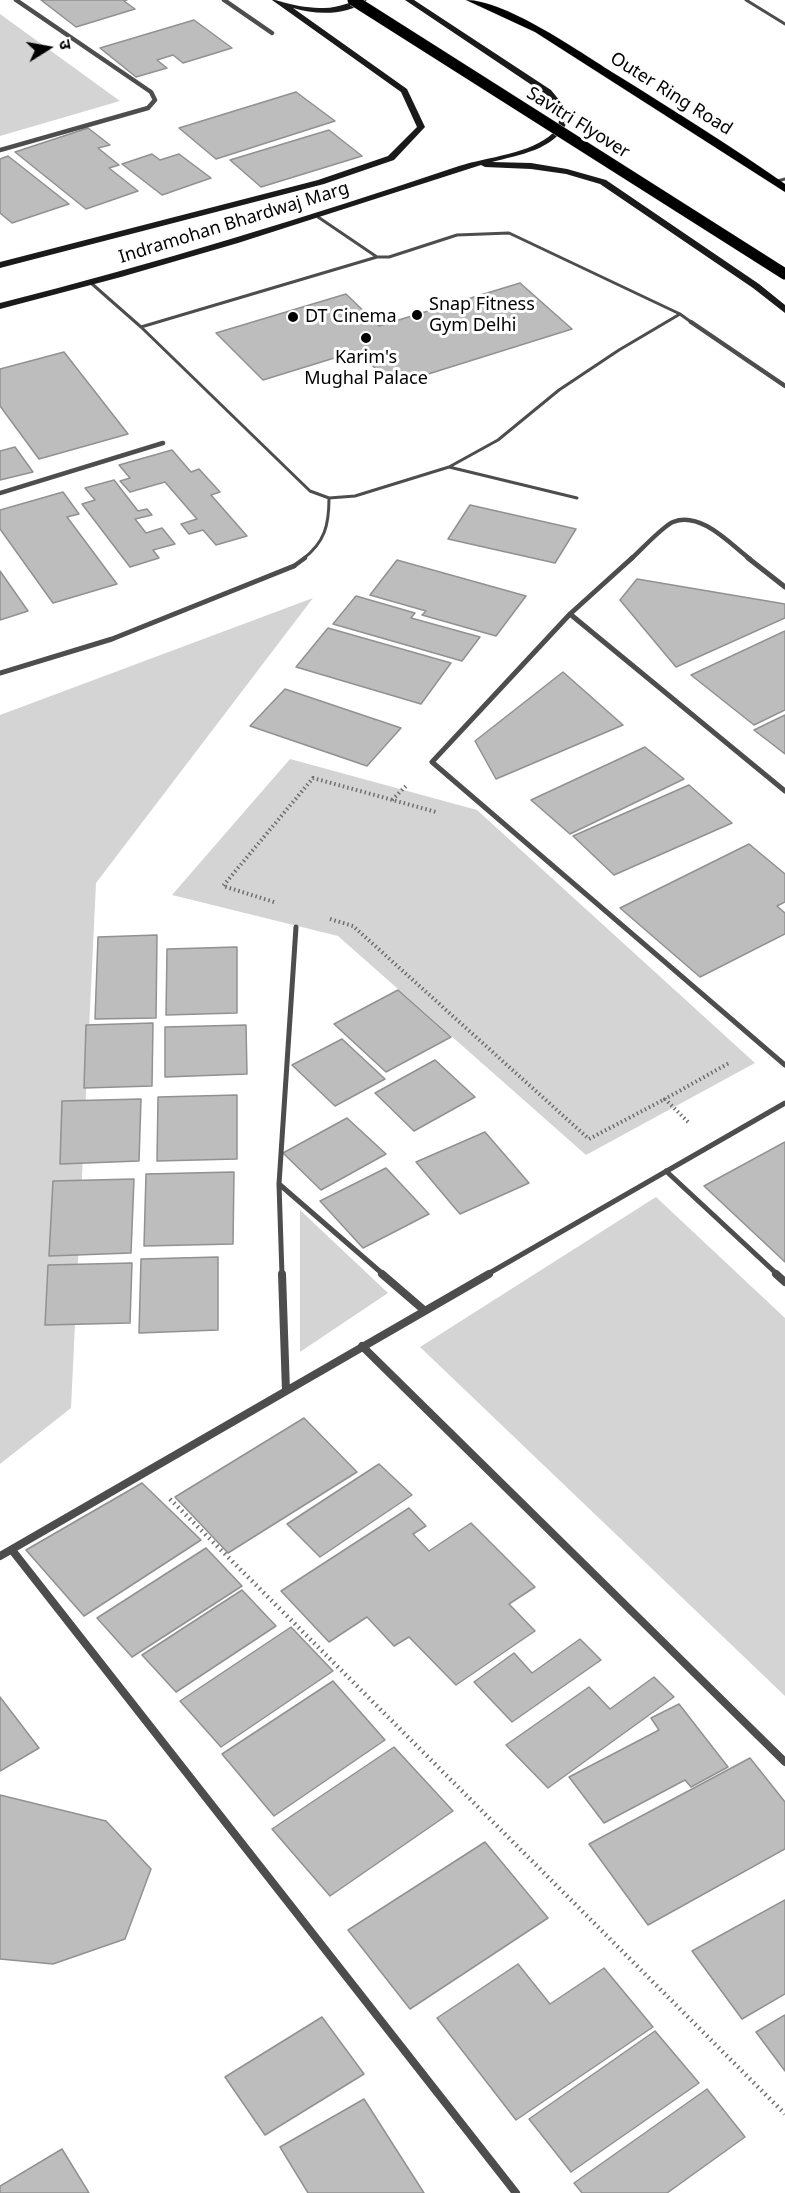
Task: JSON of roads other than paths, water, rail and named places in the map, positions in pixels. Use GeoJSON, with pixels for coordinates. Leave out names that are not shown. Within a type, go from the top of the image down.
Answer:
{"type":"FeatureCollection","features":[{"type":"Feature","properties":{"kind":"main road","name":"Savitri Flyover"},"geometry":{"type":"LineString","coordinates":[[353,0],[785,274]]}},
{"type":"Feature","properties":{"kind":"main road","name":"Outer Ring Road"},"geometry":{"type":"LineString","coordinates":[[471,0],[538,30],[780,180],[785,189]]}},
{"type":"Feature","properties":{"kind":"street"},"geometry":{"type":"LineString","coordinates":[[0,150],[148,108],[155,100],[151,92],[16,0]]}},
{"type":"Feature","properties":{"kind":"street"},"geometry":{"type":"LineString","coordinates":[[224,0],[272,33]]}},
{"type":"Feature","properties":{"kind":"street"},"geometry":{"type":"LineString","coordinates":[[276,0],[290,6],[313,10],[337,9],[363,0]]}},
{"type":"Feature","properties":{"kind":"street","name":"Indramohan Bhardwaj Marg"},"geometry":{"type":"LineString","coordinates":[[0,265],[321,182],[391,158],[421,127],[404,91],[276,0]]}},
{"type":"Feature","properties":{"kind":"street","name":"Indramohan Bhardwaj Marg"},"geometry":{"type":"LineString","coordinates":[[0,306],[91,283],[318,217],[475,163],[542,144],[556,134],[563,123],[564,111],[558,101],[548,92],[409,0]]}},
{"type":"Feature","properties":{"kind":"street","name":"Indramohan Bhardwaj Marg"},"geometry":{"type":"LineString","coordinates":[[475,163],[531,166],[567,172],[603,182],[756,286],[785,310]]}},
{"type":"Feature","properties":{"kind":"street"},"geometry":{"type":"LineString","coordinates":[[691,322],[785,387]]}},
{"type":"Feature","properties":{"kind":"street"},"geometry":{"type":"LineString","coordinates":[[0,493],[163,443]]}},
{"type":"Feature","properties":{"kind":"street"},"geometry":{"type":"LineString","coordinates":[[785,587],[706,525],[687,520],[672,522],[570,615],[432,762],[785,1065]]}},
{"type":"Feature","properties":{"kind":"street"},"geometry":{"type":"LineString","coordinates":[[0,674],[171,618],[294,566]]}},
{"type":"Feature","properties":{"kind":"street"},"geometry":{"type":"LineString","coordinates":[[570,615],[785,791]]}},
{"type":"Feature","properties":{"kind":"street"},"geometry":{"type":"LineString","coordinates":[[286,1391],[279,1184],[296,927]]}},
{"type":"Feature","properties":{"kind":"street"},"geometry":{"type":"LineString","coordinates":[[0,1556],[785,1103]]}},
{"type":"Feature","properties":{"kind":"street"},"geometry":{"type":"LineString","coordinates":[[666,1171],[785,1282]]}},
{"type":"Feature","properties":{"kind":"street"},"geometry":{"type":"LineString","coordinates":[[279,1184],[425,1311]]}},
{"type":"Feature","properties":{"kind":"street"},"geometry":{"type":"LineString","coordinates":[[363,1347],[785,1762]]}},
{"type":"Feature","properties":{"kind":"street"},"geometry":{"type":"LineString","coordinates":[[12,1550],[516,2193]]}},
{"type":"Feature","properties":{"kind":"lane"},"geometry":{"type":"LineString","coordinates":[[746,0],[785,24]]}},
{"type":"Feature","properties":{"kind":"lane"},"geometry":{"type":"LineString","coordinates":[[318,217],[377,257]]}},
{"type":"Feature","properties":{"kind":"lane"},"geometry":{"type":"LineString","coordinates":[[141,327],[457,235],[509,233],[680,314],[691,322]]}},
{"type":"Feature","properties":{"kind":"lane"},"geometry":{"type":"LineString","coordinates":[[91,283],[141,327],[310,491],[329,498],[355,496],[449,467],[498,440],[559,390],[619,350],[680,314]]}},
{"type":"Feature","properties":{"kind":"lane"},"geometry":{"type":"LineString","coordinates":[[449,467],[576,498]]}},
{"type":"Feature","properties":{"kind":"lane"},"geometry":{"type":"LineString","coordinates":[[294,566],[318,549],[330,525],[329,498]]}},
{"type":"Feature","properties":{"kind":"place","name":"Snap Fitness Gym Delhi"},"geometry":{"type":"Point","coordinates":[417,315]}},
{"type":"Feature","properties":{"kind":"place","name":"DT Cinema"},"geometry":{"type":"Point","coordinates":[293,317]}},
{"type":"Feature","properties":{"kind":"place","name":"Karim's Mughal Palace"},"geometry":{"type":"Point","coordinates":[366,338]}}]}
